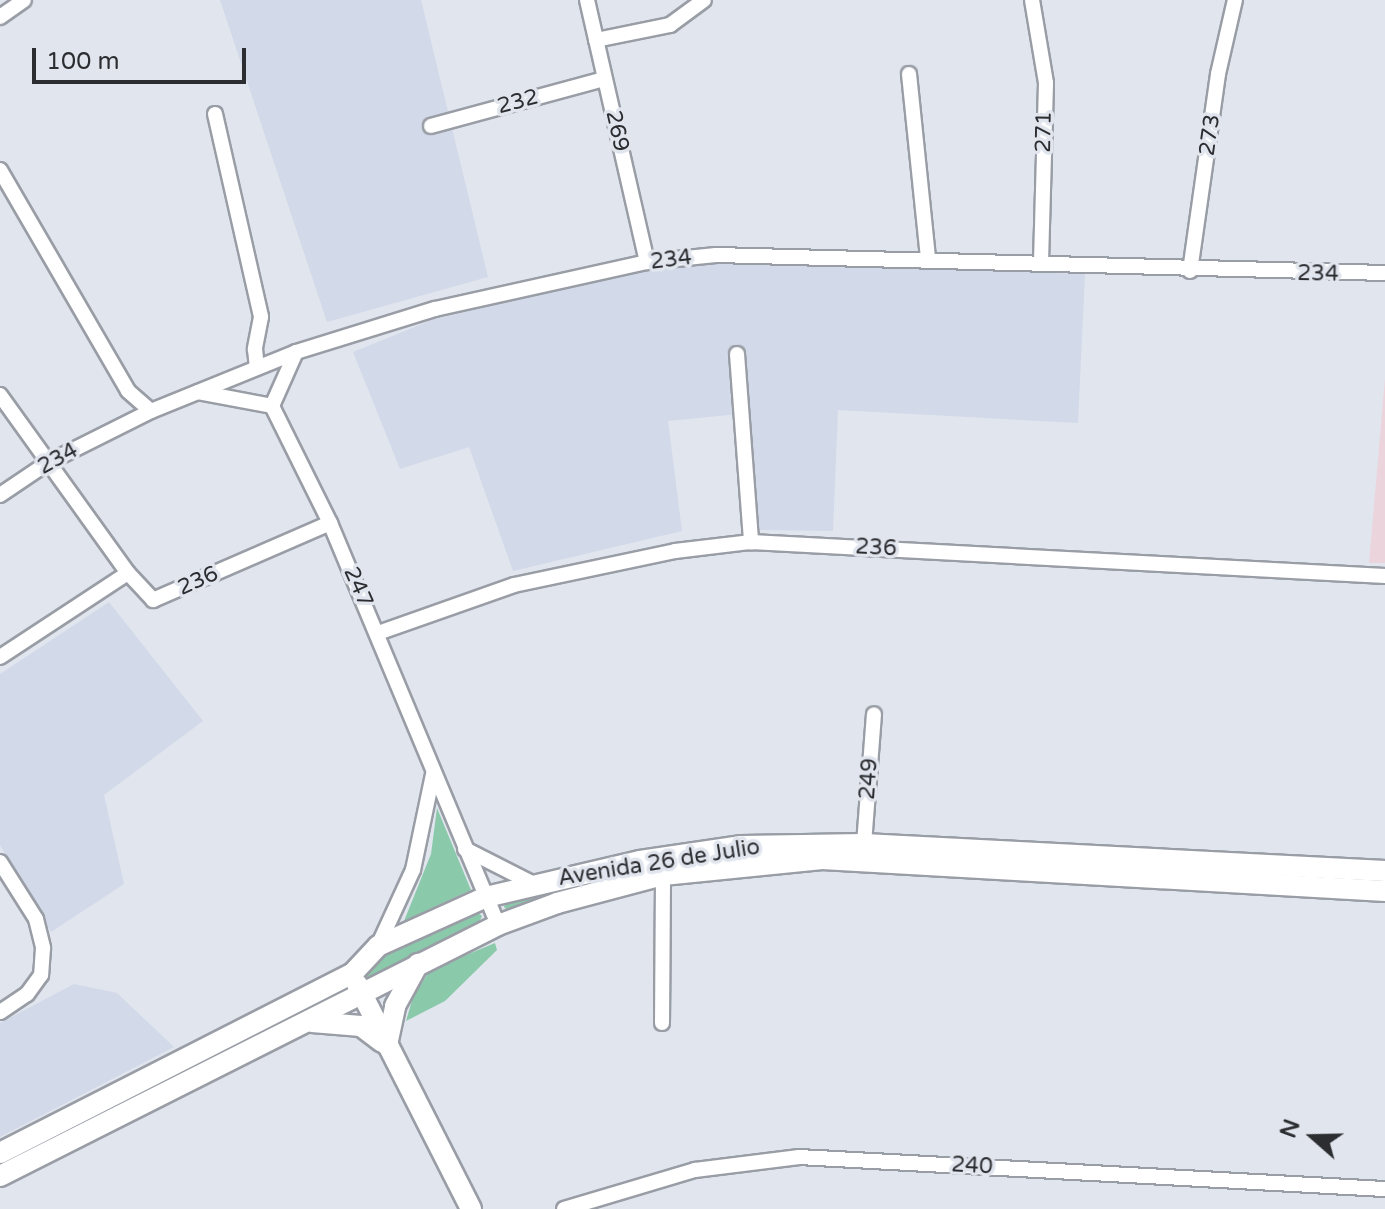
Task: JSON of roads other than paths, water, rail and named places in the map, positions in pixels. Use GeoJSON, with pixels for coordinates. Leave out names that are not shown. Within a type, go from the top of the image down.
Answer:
{"type":"FeatureCollection","features":[{"type":"Feature","properties":{"kind":"street"},"geometry":{"type":"LineString","coordinates":[[0,17],[24,0]]}},
{"type":"Feature","properties":{"kind":"street","name":"269"},"geometry":{"type":"LineString","coordinates":[[587,0],[647,262]]}},
{"type":"Feature","properties":{"kind":"street"},"geometry":{"type":"LineString","coordinates":[[596,40],[670,25],[704,0]]}},
{"type":"Feature","properties":{"kind":"street","name":"271"},"geometry":{"type":"LineString","coordinates":[[1032,0],[1046,83],[1041,264]]}},
{"type":"Feature","properties":{"kind":"street","name":"273"},"geometry":{"type":"LineString","coordinates":[[1190,271],[1218,74],[1235,0]]}},
{"type":"Feature","properties":{"kind":"street"},"geometry":{"type":"LineString","coordinates":[[909,74],[928,258]]}},
{"type":"Feature","properties":{"kind":"street","name":"232"},"geometry":{"type":"LineString","coordinates":[[431,126],[604,79]]}},
{"type":"Feature","properties":{"kind":"street"},"geometry":{"type":"LineString","coordinates":[[215,114],[261,317],[257,367]]}},
{"type":"Feature","properties":{"kind":"street"},"geometry":{"type":"LineString","coordinates":[[0,170],[128,391],[151,411]]}},
{"type":"Feature","properties":{"kind":"street","name":"234"},"geometry":{"type":"LineString","coordinates":[[0,495],[49,462],[151,411],[296,352],[435,309],[647,262],[716,255],[928,258],[1190,271],[1385,273]]}},
{"type":"Feature","properties":{"kind":"street"},"geometry":{"type":"LineString","coordinates":[[198,392],[272,406],[296,352]]}},
{"type":"Feature","properties":{"kind":"street"},"geometry":{"type":"LineString","coordinates":[[737,354],[751,542]]}},
{"type":"Feature","properties":{"kind":"street"},"geometry":{"type":"LineString","coordinates":[[0,395],[128,573],[0,657]]}},
{"type":"Feature","properties":{"kind":"street","name":"247"},"geometry":{"type":"LineString","coordinates":[[272,406],[330,523],[378,633],[498,925]]}},
{"type":"Feature","properties":{"kind":"street","name":"236"},"geometry":{"type":"LineString","coordinates":[[128,573],[153,600],[330,523]]}},
{"type":"Feature","properties":{"kind":"street","name":"236"},"geometry":{"type":"LineString","coordinates":[[378,633],[514,585],[675,551],[751,542],[1385,576]]}},
{"type":"Feature","properties":{"kind":"street","name":"249"},"geometry":{"type":"LineString","coordinates":[[864,844],[874,714]]}},
{"type":"Feature","properties":{"kind":"street"},"geometry":{"type":"LineString","coordinates":[[378,946],[413,870],[434,773]]}},
{"type":"Feature","properties":{"kind":"street","name":"Avenida 26 de Julio"},"geometry":{"type":"LineString","coordinates":[[0,1153],[64,1132],[308,1022],[418,963],[498,925],[663,866],[742,846],[864,844],[1385,871]]}},
{"type":"Feature","properties":{"kind":"street"},"geometry":{"type":"LineString","coordinates":[[465,849],[532,883]]}},
{"type":"Feature","properties":{"kind":"street","name":"Avenida 26 de Julio"},"geometry":{"type":"LineString","coordinates":[[0,1176],[64,1132],[352,974],[378,946],[486,897],[532,883],[663,866],[822,859],[1385,891]]}},
{"type":"Feature","properties":{"kind":"street"},"geometry":{"type":"LineString","coordinates":[[0,862],[36,919],[43,948],[41,975],[27,994],[0,1012]]}},
{"type":"Feature","properties":{"kind":"street"},"geometry":{"type":"LineString","coordinates":[[662,1023],[663,866]]}},
{"type":"Feature","properties":{"kind":"street"},"geometry":{"type":"LineString","coordinates":[[387,1045],[395,1006],[418,963]]}},
{"type":"Feature","properties":{"kind":"street"},"geometry":{"type":"LineString","coordinates":[[352,974],[471,1209]]}},
{"type":"Feature","properties":{"kind":"street"},"geometry":{"type":"LineString","coordinates":[[308,1022],[361,1026],[387,1045]]}},
{"type":"Feature","properties":{"kind":"street","name":"240"},"geometry":{"type":"LineString","coordinates":[[564,1209],[695,1170],[799,1157],[1385,1189]]}}]}
